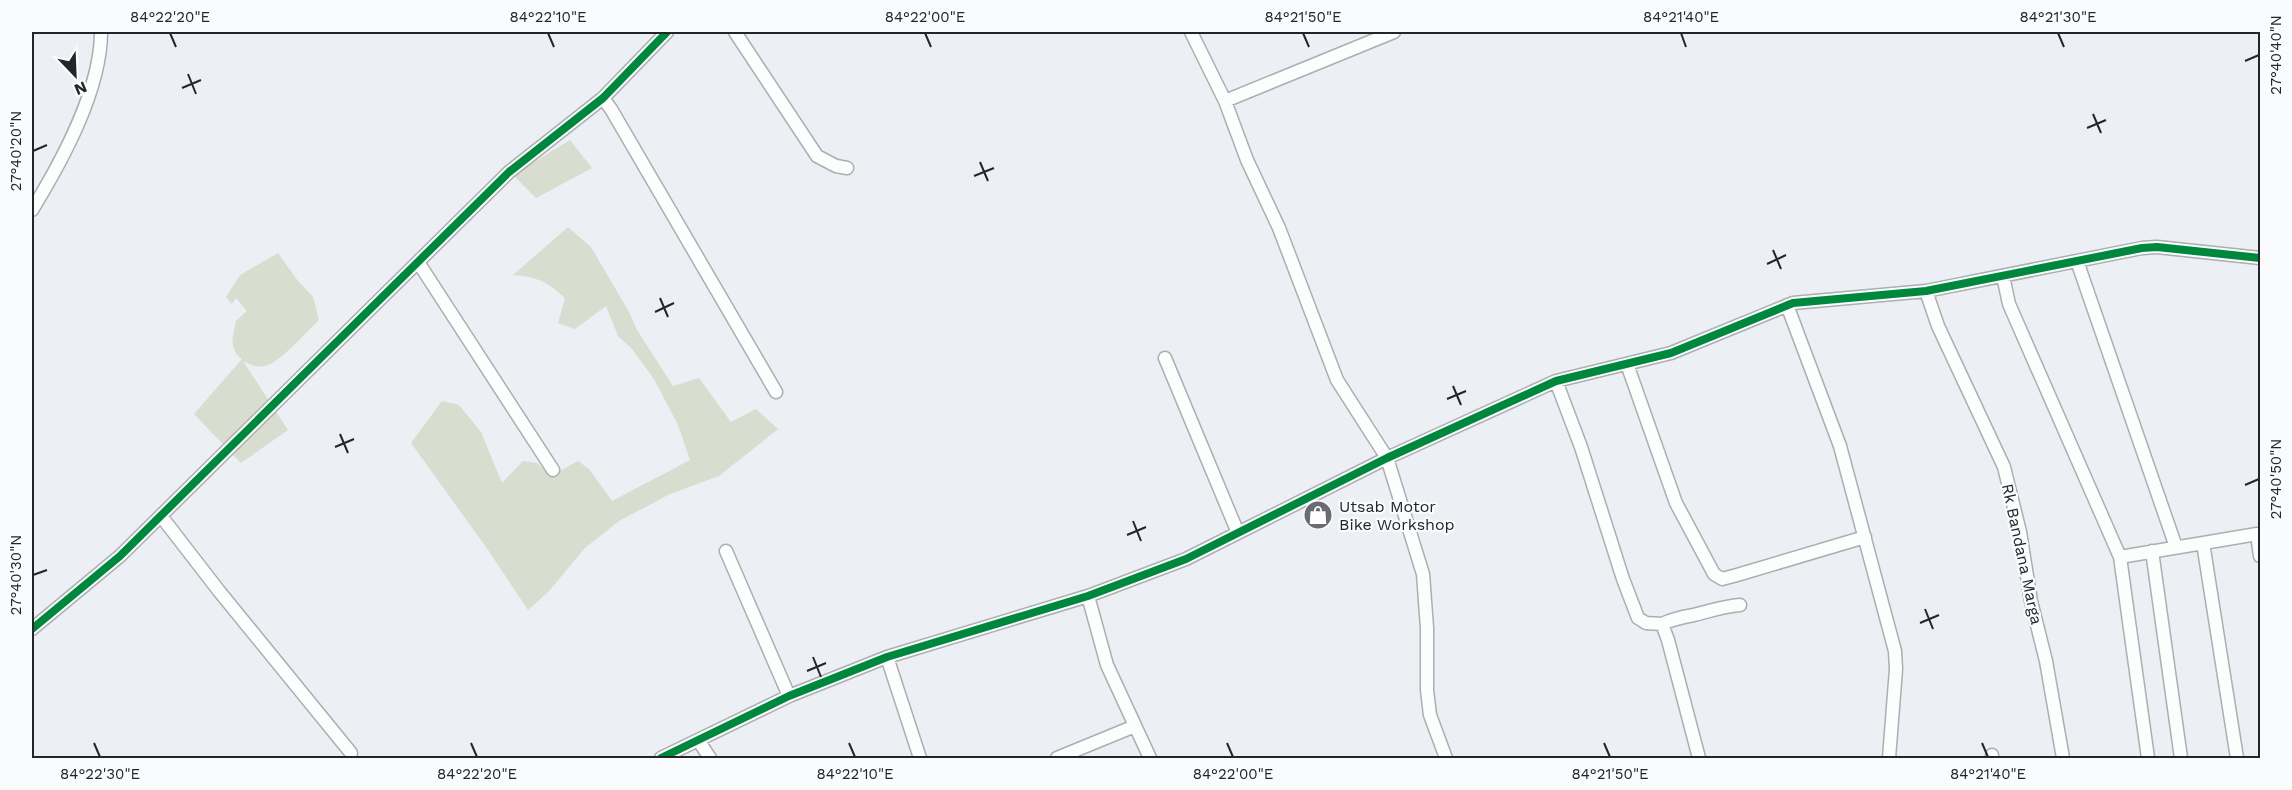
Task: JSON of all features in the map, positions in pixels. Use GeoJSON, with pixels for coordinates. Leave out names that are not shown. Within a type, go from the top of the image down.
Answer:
{"type":"FeatureCollection","features":[{"type":"Feature","properties":{"kind":"street"},"geometry":{"type":"LineString","coordinates":[[32,210],[91,96],[101,32]]}},
{"type":"Feature","properties":{"kind":"street"},"geometry":{"type":"LineString","coordinates":[[32,629],[120,556],[509,172],[603,98],[667,32]]}},
{"type":"Feature","properties":{"kind":"street"},"geometry":{"type":"LineString","coordinates":[[735,32],[817,156],[836,166],[847,168]]}},
{"type":"Feature","properties":{"kind":"street"},"geometry":{"type":"LineString","coordinates":[[1191,32],[1225,101],[1247,160],[1279,228],[1337,380],[1387,458],[1423,573],[1430,715],[1446,759]]}},
{"type":"Feature","properties":{"kind":"street"},"geometry":{"type":"LineString","coordinates":[[1225,101],[1394,32]]}},
{"type":"Feature","properties":{"kind":"street"},"geometry":{"type":"LineString","coordinates":[[603,98],[776,392]]}},
{"type":"Feature","properties":{"kind":"street"},"geometry":{"type":"LineString","coordinates":[[661,759],[789,696],[887,657],[1088,596],[1186,559],[1387,458],[1556,381],[1671,353],[1793,303],[1926,291],[2142,248],[2157,247],[2260,258]]}},
{"type":"Feature","properties":{"kind":"street"},"geometry":{"type":"LineString","coordinates":[[2077,261],[2176,548]]}},
{"type":"Feature","properties":{"kind":"street"},"geometry":{"type":"LineString","coordinates":[[418,262],[553,470]]}},
{"type":"Feature","properties":{"kind":"street"},"geometry":{"type":"LineString","coordinates":[[2003,276],[2009,304],[2120,556],[2148,759]]}},
{"type":"Feature","properties":{"kind":"street","name":"Rk Bandana Marga"},"geometry":{"type":"LineString","coordinates":[[1926,291],[1938,326],[2004,467],[2020,532],[2031,601],[2046,661],[2063,759]]}},
{"type":"Feature","properties":{"kind":"street"},"geometry":{"type":"LineString","coordinates":[[1787,305],[1840,446],[1895,651],[1896,669],[1889,759]]}},
{"type":"Feature","properties":{"kind":"street"},"geometry":{"type":"LineString","coordinates":[[1165,358],[1239,533]]}},
{"type":"Feature","properties":{"kind":"street"},"geometry":{"type":"LineString","coordinates":[[1627,364],[1676,503],[1714,574],[1722,579],[1865,537]]}},
{"type":"Feature","properties":{"kind":"street"},"geometry":{"type":"LineString","coordinates":[[1556,381],[1581,447],[1623,579],[1638,618],[1646,624],[1662,624],[1677,617],[1740,605]]}},
{"type":"Feature","properties":{"kind":"street"},"geometry":{"type":"LineString","coordinates":[[161,516],[351,753]]}},
{"type":"Feature","properties":{"kind":"street"},"geometry":{"type":"LineString","coordinates":[[2120,556],[2257,534],[2260,556]]}},
{"type":"Feature","properties":{"kind":"street"},"geometry":{"type":"LineString","coordinates":[[2203,543],[2237,759]]}},
{"type":"Feature","properties":{"kind":"street"},"geometry":{"type":"LineString","coordinates":[[726,551],[789,696]]}},
{"type":"Feature","properties":{"kind":"street"},"geometry":{"type":"LineString","coordinates":[[2152,551],[2181,759]]}},
{"type":"Feature","properties":{"kind":"street"},"geometry":{"type":"LineString","coordinates":[[1088,596],[1107,665],[1150,759]]}},
{"type":"Feature","properties":{"kind":"street"},"geometry":{"type":"LineString","coordinates":[[1662,624],[1699,759]]}},
{"type":"Feature","properties":{"kind":"street"},"geometry":{"type":"LineString","coordinates":[[887,657],[920,759]]}},
{"type":"Feature","properties":{"kind":"street"},"geometry":{"type":"LineString","coordinates":[[1057,759],[1135,726]]}},
{"type":"Feature","properties":{"kind":"street"},"geometry":{"type":"LineString","coordinates":[[698,740],[710,759]]}},
{"type":"Feature","properties":{"kind":"shaded area"},"geometry":{"type":"Polygon","coordinates":[[[570,140],[592,168],[536,198],[513,175],[570,140]]]}},
{"type":"Feature","properties":{"kind":"shaded area"},"geometry":{"type":"Polygon","coordinates":[[[568,227],[591,247],[637,330],[673,386],[699,378],[731,422],[756,409],[778,429],[719,476],[670,494],[619,521],[585,548],[549,591],[528,610],[411,443],[442,401],[459,405],[481,432],[502,483],[523,461],[537,463],[551,476],[578,461],[589,469],[612,501],[690,460],[678,425],[654,379],[632,349],[618,336],[606,306],[575,329],[558,323],[565,298],[541,281],[513,275],[568,227]]]}},
{"type":"Feature","properties":{"kind":"shaded area"},"geometry":{"type":"Polygon","coordinates":[[[278,253],[313,297],[319,320],[286,353],[271,364],[259,366],[243,361],[288,430],[241,463],[194,414],[242,359],[233,347],[233,337],[236,321],[247,311],[236,298],[232,304],[226,297],[240,275],[278,253]]]}},
{"type":"Feature","properties":{"kind":"cycle path"},"geometry":{"type":"LineString","coordinates":[[32,629],[120,556],[509,172],[603,98],[667,32]]}},
{"type":"Feature","properties":{"kind":"cycle path"},"geometry":{"type":"LineString","coordinates":[[661,758],[789,696],[887,657],[1088,596],[1186,559],[1387,458],[1556,381],[1671,353],[1793,303],[1926,291],[2142,248],[2157,247],[2260,258]]}},
{"type":"Feature","properties":{"kind":"place","name":"Utsab Motor Bike Workshop"},"geometry":{"type":"Point","coordinates":[1318,515]}}]}
